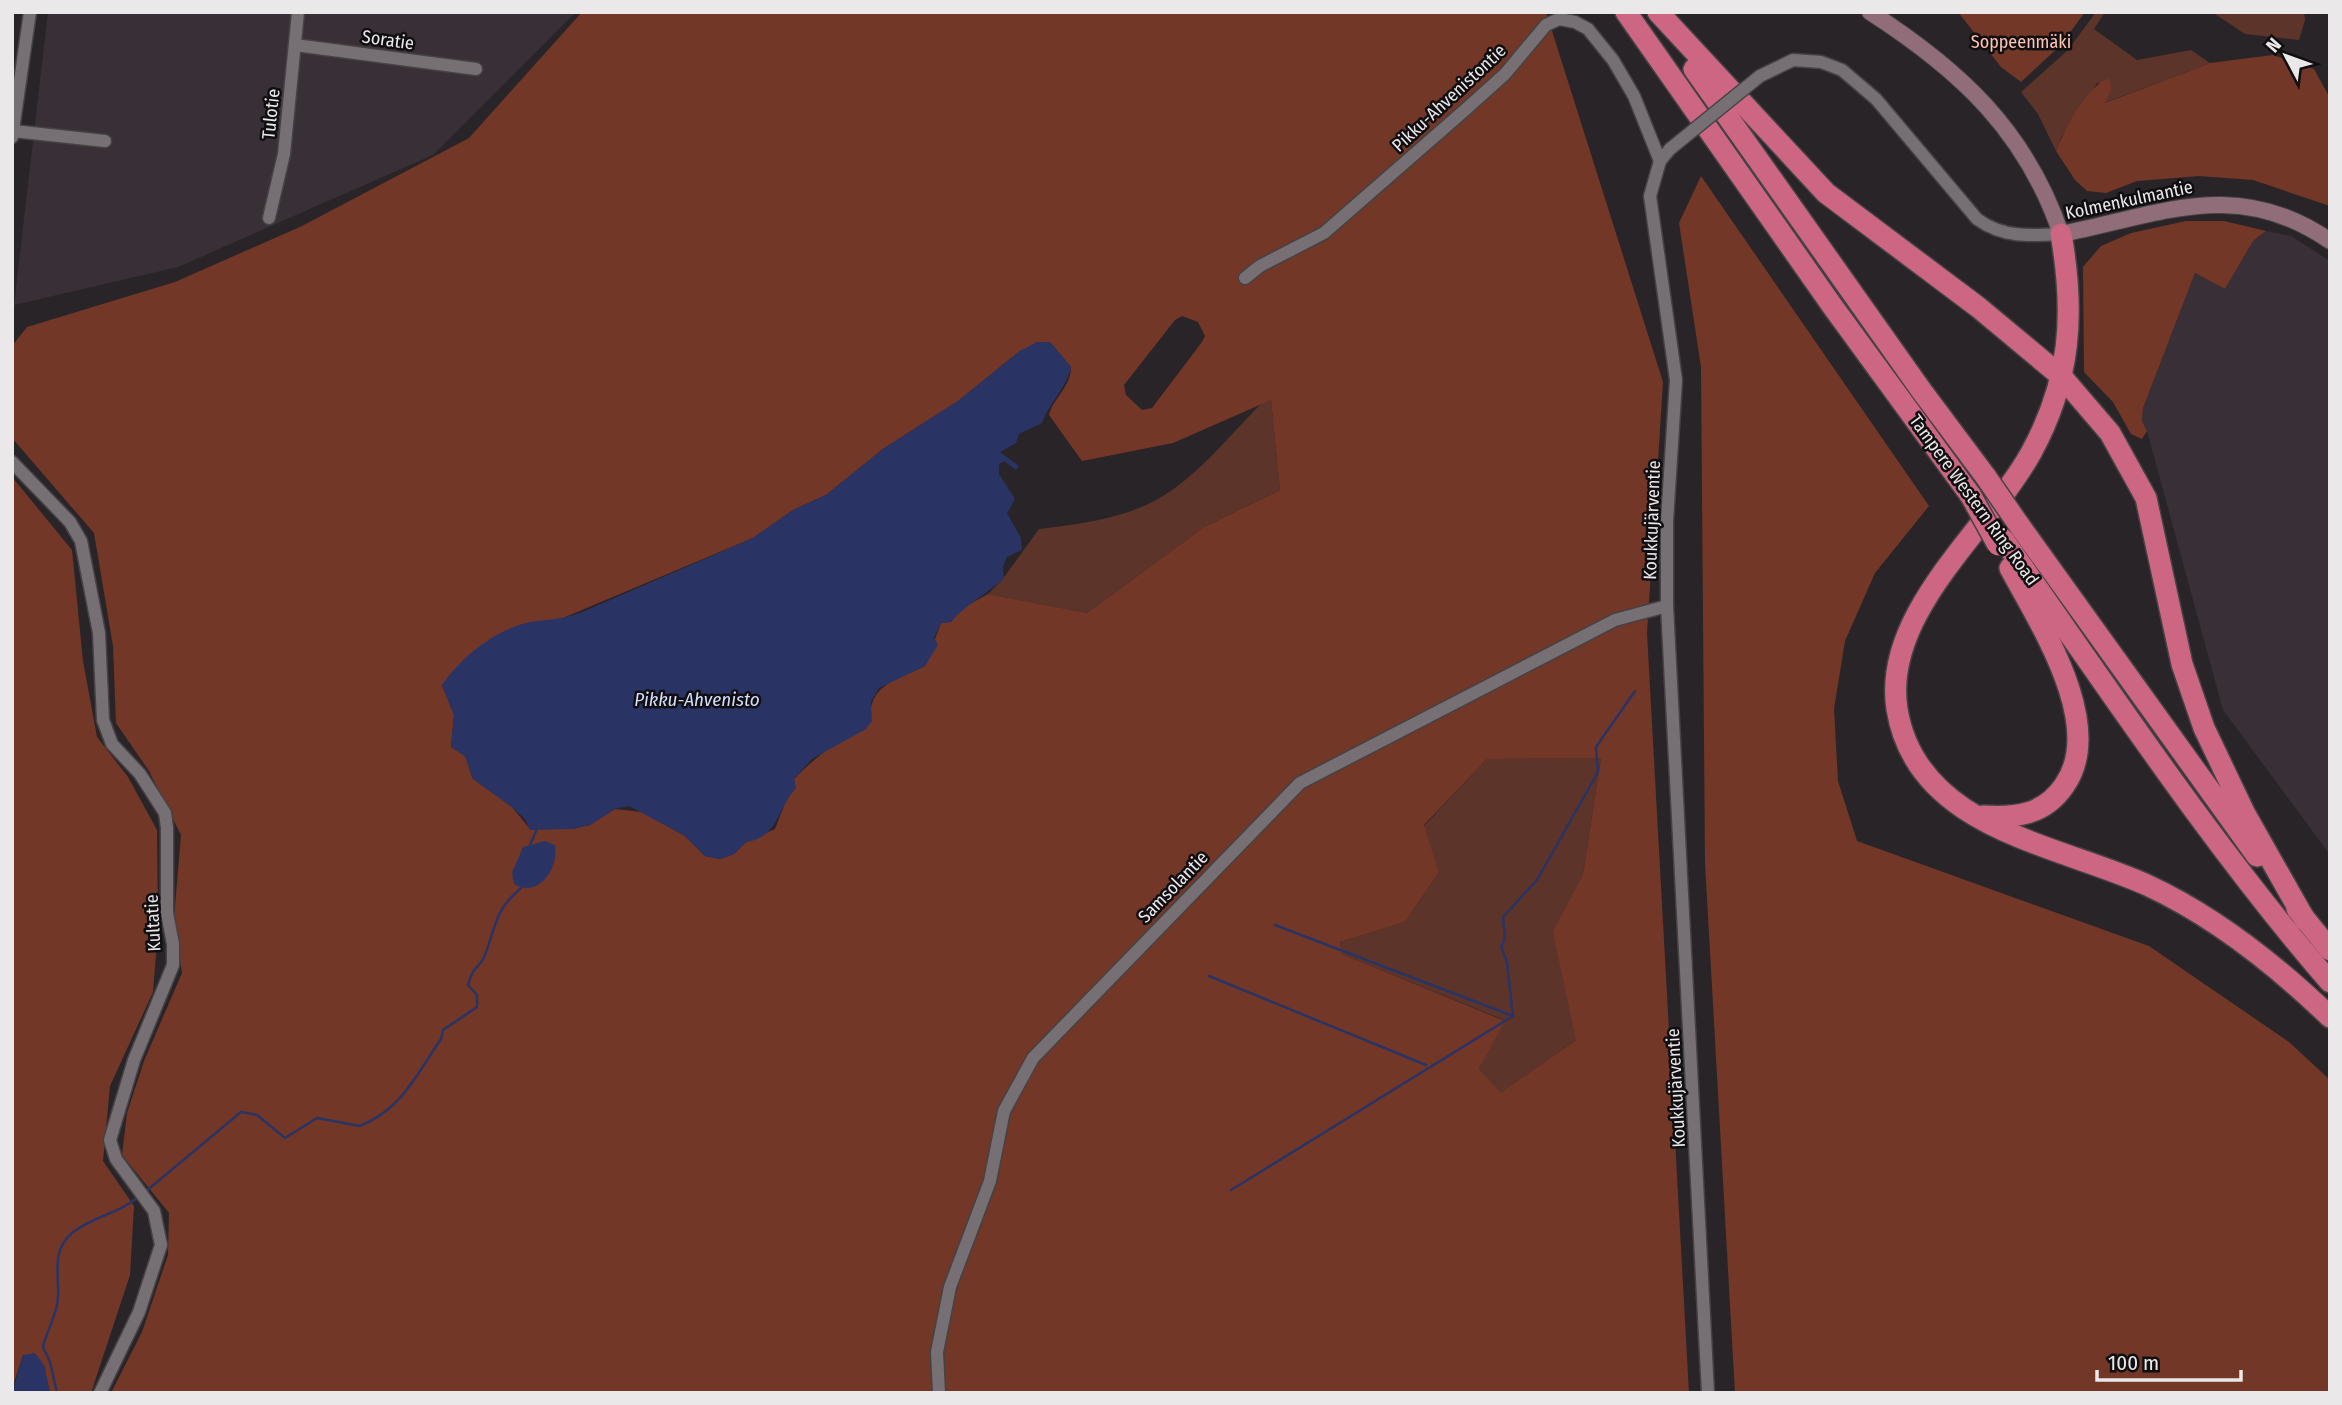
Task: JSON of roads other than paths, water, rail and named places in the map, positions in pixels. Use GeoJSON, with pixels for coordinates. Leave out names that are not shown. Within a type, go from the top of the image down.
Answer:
{"type":"FeatureCollection","features":[{"type":"Feature","properties":{"kind":"highway","name":"Tampere Western Ring Road"},"geometry":{"type":"LineString","coordinates":[[1626,12],[1833,307],[1972,496],[2000,542],[2207,827],[2280,924],[2330,982]]}},
{"type":"Feature","properties":{"kind":"highway","name":"Tampere Western Ring Road"},"geometry":{"type":"LineString","coordinates":[[1656,12],[1921,390],[2224,812],[2330,950]]}},
{"type":"Feature","properties":{"kind":"highway"},"geometry":{"type":"LineString","coordinates":[[1656,12],[1826,193],[1979,307],[2062,377],[2110,433],[2139,480],[2156,532],[2182,664],[2204,728],[2245,814],[2305,920]]}},
{"type":"Feature","properties":{"kind":"highway"},"geometry":{"type":"LineString","coordinates":[[2061,234],[2070,312],[2062,377],[2032,450],[2015,481],[1931,590],[1909,630],[1899,659],[1896,700],[1909,750],[1934,785],[1974,816],[2148,886],[2220,928],[2257,954],[2330,1017]]}},
{"type":"Feature","properties":{"kind":"highway"},"geometry":{"type":"LineString","coordinates":[[1974,816],[2021,816],[2045,806],[2059,794],[2074,771],[2079,747],[2076,711],[2068,688],[2000,542]]}},
{"type":"Feature","properties":{"kind":"street"},"geometry":{"type":"LineString","coordinates":[[12,137],[30,12]]}},
{"type":"Feature","properties":{"kind":"street","name":"Tulotie"},"geometry":{"type":"LineString","coordinates":[[269,218],[284,154],[298,12]]}},
{"type":"Feature","properties":{"kind":"street","name":"Kolmenkulmantie"},"geometry":{"type":"LineString","coordinates":[[1870,12],[1922,47],[1996,114],[2036,172],[2061,234],[2183,205],[2210,203],[2276,215],[2296,222],[2330,241]]}},
{"type":"Feature","properties":{"kind":"street","name":"Pikku-Ahvenistontie"},"geometry":{"type":"LineString","coordinates":[[1245,278],[1260,266],[1324,233],[1341,219],[1505,74],[1546,25],[1559,19],[1575,22],[1588,29],[1613,60],[1634,96],[1660,161]]}},
{"type":"Feature","properties":{"kind":"street","name":"Soratie"},"geometry":{"type":"LineString","coordinates":[[295,45],[476,69]]}},
{"type":"Feature","properties":{"kind":"street","name":"Koukkujärventie"},"geometry":{"type":"LineString","coordinates":[[1708,1393],[1667,606],[1667,521],[1676,380],[1650,196],[1660,161],[1670,149],[1760,76],[1793,60],[1821,62],[1842,70],[1876,99],[1977,219],[1990,229],[2011,235],[2061,234]]}},
{"type":"Feature","properties":{"kind":"street"},"geometry":{"type":"LineString","coordinates":[[13,131],[105,141]]}},
{"type":"Feature","properties":{"kind":"street","name":"Kultatie"},"geometry":{"type":"LineString","coordinates":[[12,462],[70,522],[81,541],[99,633],[103,720],[112,744],[140,774],[165,813],[167,913],[173,944],[173,965],[134,1060],[110,1140],[116,1159],[154,1211],[161,1245],[139,1312],[100,1393]]}},
{"type":"Feature","properties":{"kind":"street","name":"Samsolantie"},"geometry":{"type":"LineString","coordinates":[[939,1393],[937,1353],[950,1287],[990,1181],[1004,1111],[1033,1058],[1300,783],[1615,620],[1667,606]]}},
{"type":"Feature","properties":{"kind":"water","name":"Pikku-Ahvenisto"},"geometry":{"type":"Polygon","coordinates":[[[1037,342],[1050,342],[1071,367],[1042,423],[1019,434],[1016,443],[1000,452],[1019,466],[1016,470],[1004,461],[999,464],[999,474],[1015,499],[1007,513],[1021,538],[1022,550],[1007,557],[1003,567],[1004,578],[951,622],[941,623],[934,638],[938,645],[925,666],[879,688],[871,702],[872,721],[866,729],[812,759],[794,779],[796,788],[765,835],[746,842],[734,854],[720,859],[705,856],[685,836],[629,806],[615,809],[590,825],[572,829],[530,830],[525,819],[512,807],[473,779],[465,756],[451,747],[454,715],[442,685],[471,653],[509,629],[580,613],[753,538],[793,510],[826,495],[883,449],[958,401],[1020,351],[1037,342]]]}},
{"type":"Feature","properties":{"kind":"water"},"geometry":{"type":"Polygon","coordinates":[[[545,841],[555,845],[555,854],[554,863],[545,879],[532,887],[523,888],[514,884],[512,873],[523,847],[545,841]]]}},
{"type":"Feature","properties":{"kind":"water"},"geometry":{"type":"Polygon","coordinates":[[[35,1353],[44,1365],[50,1393],[12,1393],[23,1355],[35,1353]]]}},
{"type":"Feature","properties":{"kind":"waterway"},"geometry":{"type":"LineString","coordinates":[[1513,1016],[1507,962],[1501,946],[1505,939],[1503,917],[1537,880],[1598,772],[1596,747],[1635,691]]}},
{"type":"Feature","properties":{"kind":"waterway"},"geometry":{"type":"LineString","coordinates":[[530,845],[537,829]]}},
{"type":"Feature","properties":{"kind":"waterway"},"geometry":{"type":"LineString","coordinates":[[145,1192],[241,1112],[257,1115],[285,1138],[317,1118],[360,1126],[387,1110],[407,1090],[441,1039],[443,1030],[477,1007],[477,995],[468,985],[470,979],[484,957],[500,912],[521,888]]}},
{"type":"Feature","properties":{"kind":"waterway"},"geometry":{"type":"LineString","coordinates":[[1275,925],[1513,1016]]}},
{"type":"Feature","properties":{"kind":"waterway"},"geometry":{"type":"LineString","coordinates":[[1209,976],[1426,1065]]}},
{"type":"Feature","properties":{"kind":"waterway"},"geometry":{"type":"LineString","coordinates":[[1231,1190],[1513,1016]]}},
{"type":"Feature","properties":{"kind":"waterway"},"geometry":{"type":"LineString","coordinates":[[57,1393],[50,1362],[43,1347],[57,1305],[60,1250],[72,1233],[124,1207],[139,1196]]}},
{"type":"Feature","properties":{"kind":"park label","name":"Soppeenmäki"},"geometry":{"type":"Point","coordinates":[2021,42]}}]}
